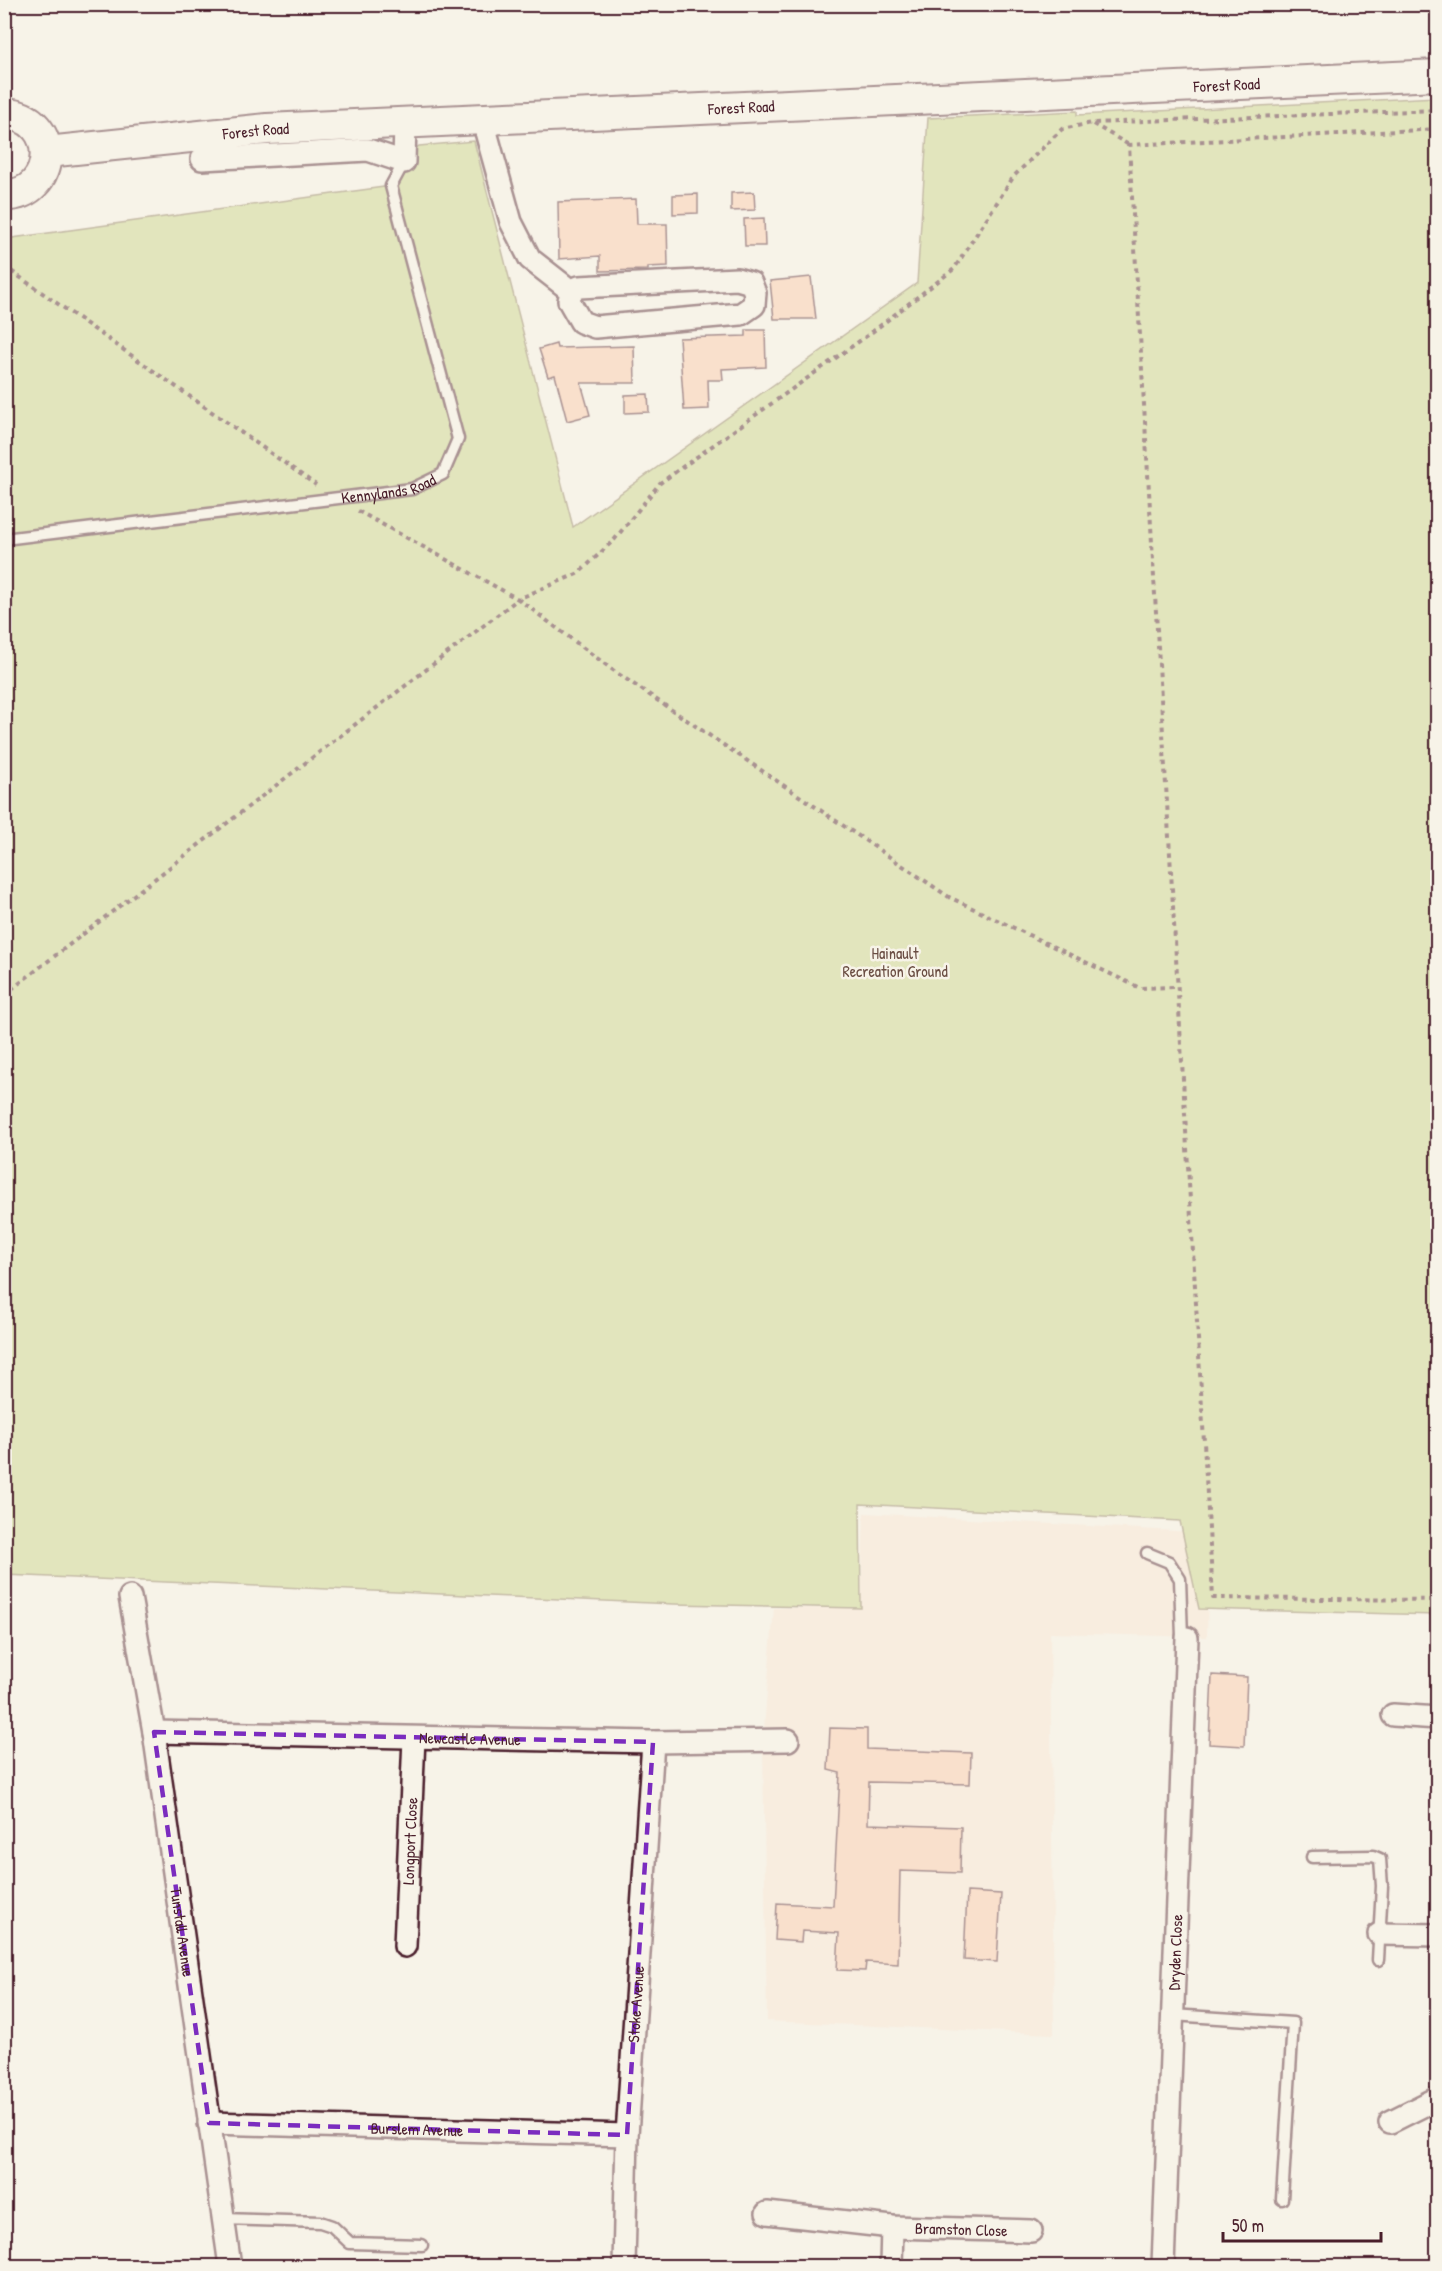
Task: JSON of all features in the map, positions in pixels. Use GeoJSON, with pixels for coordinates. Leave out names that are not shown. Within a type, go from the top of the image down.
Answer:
{"type":"FeatureCollection","features":[{"type":"Feature","properties":{"kind":"street","name":"Forest Road"},"geometry":{"type":"LineString","coordinates":[[47,152],[267,129],[483,121],[1437,75]]}},
{"type":"Feature","properties":{"kind":"street"},"geometry":{"type":"LineString","coordinates":[[4,114],[29,118],[40,131],[47,152],[45,166],[39,179],[28,189],[12,195],[4,195]]}},
{"type":"Feature","properties":{"kind":"street"},"geometry":{"type":"LineString","coordinates":[[483,121],[511,222],[530,259],[571,291]]}},
{"type":"Feature","properties":{"kind":"street","name":"Kennylands Road"},"geometry":{"type":"LineString","coordinates":[[404,162],[405,123]]}},
{"type":"Feature","properties":{"kind":"street"},"geometry":{"type":"LineString","coordinates":[[202,159],[368,150],[404,162]]}},
{"type":"Feature","properties":{"kind":"street"},"geometry":{"type":"LineString","coordinates":[[737,279],[751,283],[755,292],[754,305],[741,314],[595,327],[581,322],[569,302],[571,291],[579,287],[737,279]]}},
{"type":"Feature","properties":{"kind":"street","name":"Tunstall Avenue"},"geometry":{"type":"LineString","coordinates":[[130,1597],[154,1732],[230,2266]]}},
{"type":"Feature","properties":{"kind":"street","name":"Dryden Close"},"geometry":{"type":"LineString","coordinates":[[1163,2266],[1187,1638]]}},
{"type":"Feature","properties":{"kind":"street"},"geometry":{"type":"LineString","coordinates":[[1393,1715],[1437,1718]]}},
{"type":"Feature","properties":{"kind":"street","name":"Newcastle Avenue"},"geometry":{"type":"LineString","coordinates":[[154,1732],[652,1742],[788,1740]]}},
{"type":"Feature","properties":{"kind":"street","name":"Longport Close"},"geometry":{"type":"LineString","coordinates":[[405,1946],[414,1738]]}},
{"type":"Feature","properties":{"kind":"street","name":"Stoke Avenue"},"geometry":{"type":"LineString","coordinates":[[624,2266],[627,2135],[652,1742]]}},
{"type":"Feature","properties":{"kind":"street"},"geometry":{"type":"LineString","coordinates":[[1379,1934],[1437,1935]]}},
{"type":"Feature","properties":{"kind":"street"},"geometry":{"type":"LineString","coordinates":[[1390,2122],[1437,2098]]}},
{"type":"Feature","properties":{"kind":"street","name":"Burslem Avenue"},"geometry":{"type":"LineString","coordinates":[[209,2123],[627,2135]]}},
{"type":"Feature","properties":{"kind":"street","name":"Bramston Close"},"geometry":{"type":"LineString","coordinates":[[767,2213],[892,2227],[1031,2230]]}},
{"type":"Feature","properties":{"kind":"street","name":"Bramston Close"},"geometry":{"type":"LineString","coordinates":[[891,2266],[892,2227]]}},
{"type":"Feature","properties":{"kind":"lane","name":"Kennylands Road"},"geometry":{"type":"LineString","coordinates":[[4,539],[412,489],[444,474],[458,439],[392,186],[404,162]]}},
{"type":"Feature","properties":{"kind":"lane"},"geometry":{"type":"LineString","coordinates":[[1148,1553],[1169,1562],[1180,1579],[1182,1637],[1187,1638]]}},
{"type":"Feature","properties":{"kind":"lane"},"geometry":{"type":"LineString","coordinates":[[1312,1857],[1373,1856],[1380,1859],[1382,1864],[1378,1960]]}},
{"type":"Feature","properties":{"kind":"lane"},"geometry":{"type":"LineString","coordinates":[[1172,2014],[1293,2023],[1282,2199]]}},
{"type":"Feature","properties":{"kind":"lane"},"geometry":{"type":"LineString","coordinates":[[223,2219],[320,2222],[332,2226],[350,2243],[422,2245]]}},
{"type":"Feature","properties":{"kind":"path"},"geometry":{"type":"LineString","coordinates":[[4,995],[518,599],[579,573],[615,539],[660,483],[868,335],[954,269],[1014,176],[1062,129],[1092,123],[1437,110]]}},
{"type":"Feature","properties":{"kind":"path"},"geometry":{"type":"LineString","coordinates":[[1092,123],[1129,145],[1437,129]]}},
{"type":"Feature","properties":{"kind":"path"},"geometry":{"type":"LineString","coordinates":[[1129,145],[1213,1598],[1437,1600]]}},
{"type":"Feature","properties":{"kind":"path"},"geometry":{"type":"LineString","coordinates":[[4,266],[335,498],[518,599],[617,673],[949,897],[1140,988],[1177,987]]}},
{"type":"Feature","properties":{"kind":"highlighted area"},"geometry":{"type":"Polygon","coordinates":[[[154,1732],[653,1742],[627,2135],[209,2123],[154,1732]]]}},
{"type":"Feature","properties":{"kind":"shaded area"},"geometry":{"type":"Polygon","coordinates":[[[864,1513],[1209,1533],[1207,1637],[1050,1633],[1054,2034],[767,2021],[763,1741],[774,1608],[861,1608],[864,1513]]]}},
{"type":"Feature","properties":{"kind":"green space","name":"Hainault Recreation Ground"},"geometry":{"type":"Polygon","coordinates":[[[1437,97],[1437,1615],[1199,1609],[1180,1521],[860,1504],[861,1608],[674,1604],[5,1575],[5,239],[391,186],[407,155],[419,146],[474,141],[573,527],[917,283],[928,118],[1077,111],[1077,115],[1437,97]]]}},
{"type":"Feature","properties":{"kind":"building"},"geometry":{"type":"Polygon","coordinates":[[[754,192],[755,210],[731,211],[731,193],[754,192]]]}},
{"type":"Feature","properties":{"kind":"building"},"geometry":{"type":"Polygon","coordinates":[[[698,194],[698,213],[673,214],[673,195],[698,194]]]}},
{"type":"Feature","properties":{"kind":"building"},"geometry":{"type":"Polygon","coordinates":[[[636,199],[637,224],[667,224],[668,266],[648,267],[648,270],[600,271],[600,256],[559,259],[558,202],[636,199]]]}},
{"type":"Feature","properties":{"kind":"building"},"geometry":{"type":"Polygon","coordinates":[[[764,218],[765,246],[745,246],[744,219],[764,218]]]}},
{"type":"Feature","properties":{"kind":"building"},"geometry":{"type":"Polygon","coordinates":[[[811,277],[816,319],[774,319],[770,281],[811,277]]]}},
{"type":"Feature","properties":{"kind":"building"},"geometry":{"type":"Polygon","coordinates":[[[746,330],[765,330],[766,367],[722,369],[723,380],[708,380],[709,409],[684,410],[679,338],[746,336],[746,330]]]}},
{"type":"Feature","properties":{"kind":"building"},"geometry":{"type":"Polygon","coordinates":[[[556,344],[557,348],[634,346],[635,383],[581,383],[590,415],[567,421],[555,375],[548,377],[539,349],[556,344]]]}},
{"type":"Feature","properties":{"kind":"building"},"geometry":{"type":"Polygon","coordinates":[[[648,394],[649,412],[625,413],[625,395],[648,394]]]}},
{"type":"Feature","properties":{"kind":"building"},"geometry":{"type":"Polygon","coordinates":[[[1212,1675],[1247,1677],[1244,1746],[1209,1744],[1212,1675]]]}},
{"type":"Feature","properties":{"kind":"building"},"geometry":{"type":"Polygon","coordinates":[[[830,1728],[867,1729],[867,1749],[971,1753],[970,1784],[869,1782],[868,1824],[961,1827],[960,1873],[900,1871],[898,1964],[866,1962],[865,1971],[837,1970],[839,1933],[802,1931],[801,1942],[775,1940],[777,1903],[833,1906],[840,1773],[828,1770],[830,1728]]]}},
{"type":"Feature","properties":{"kind":"building"},"geometry":{"type":"Polygon","coordinates":[[[967,1892],[1001,1894],[997,1962],[964,1960],[967,1892]]]}}]}
